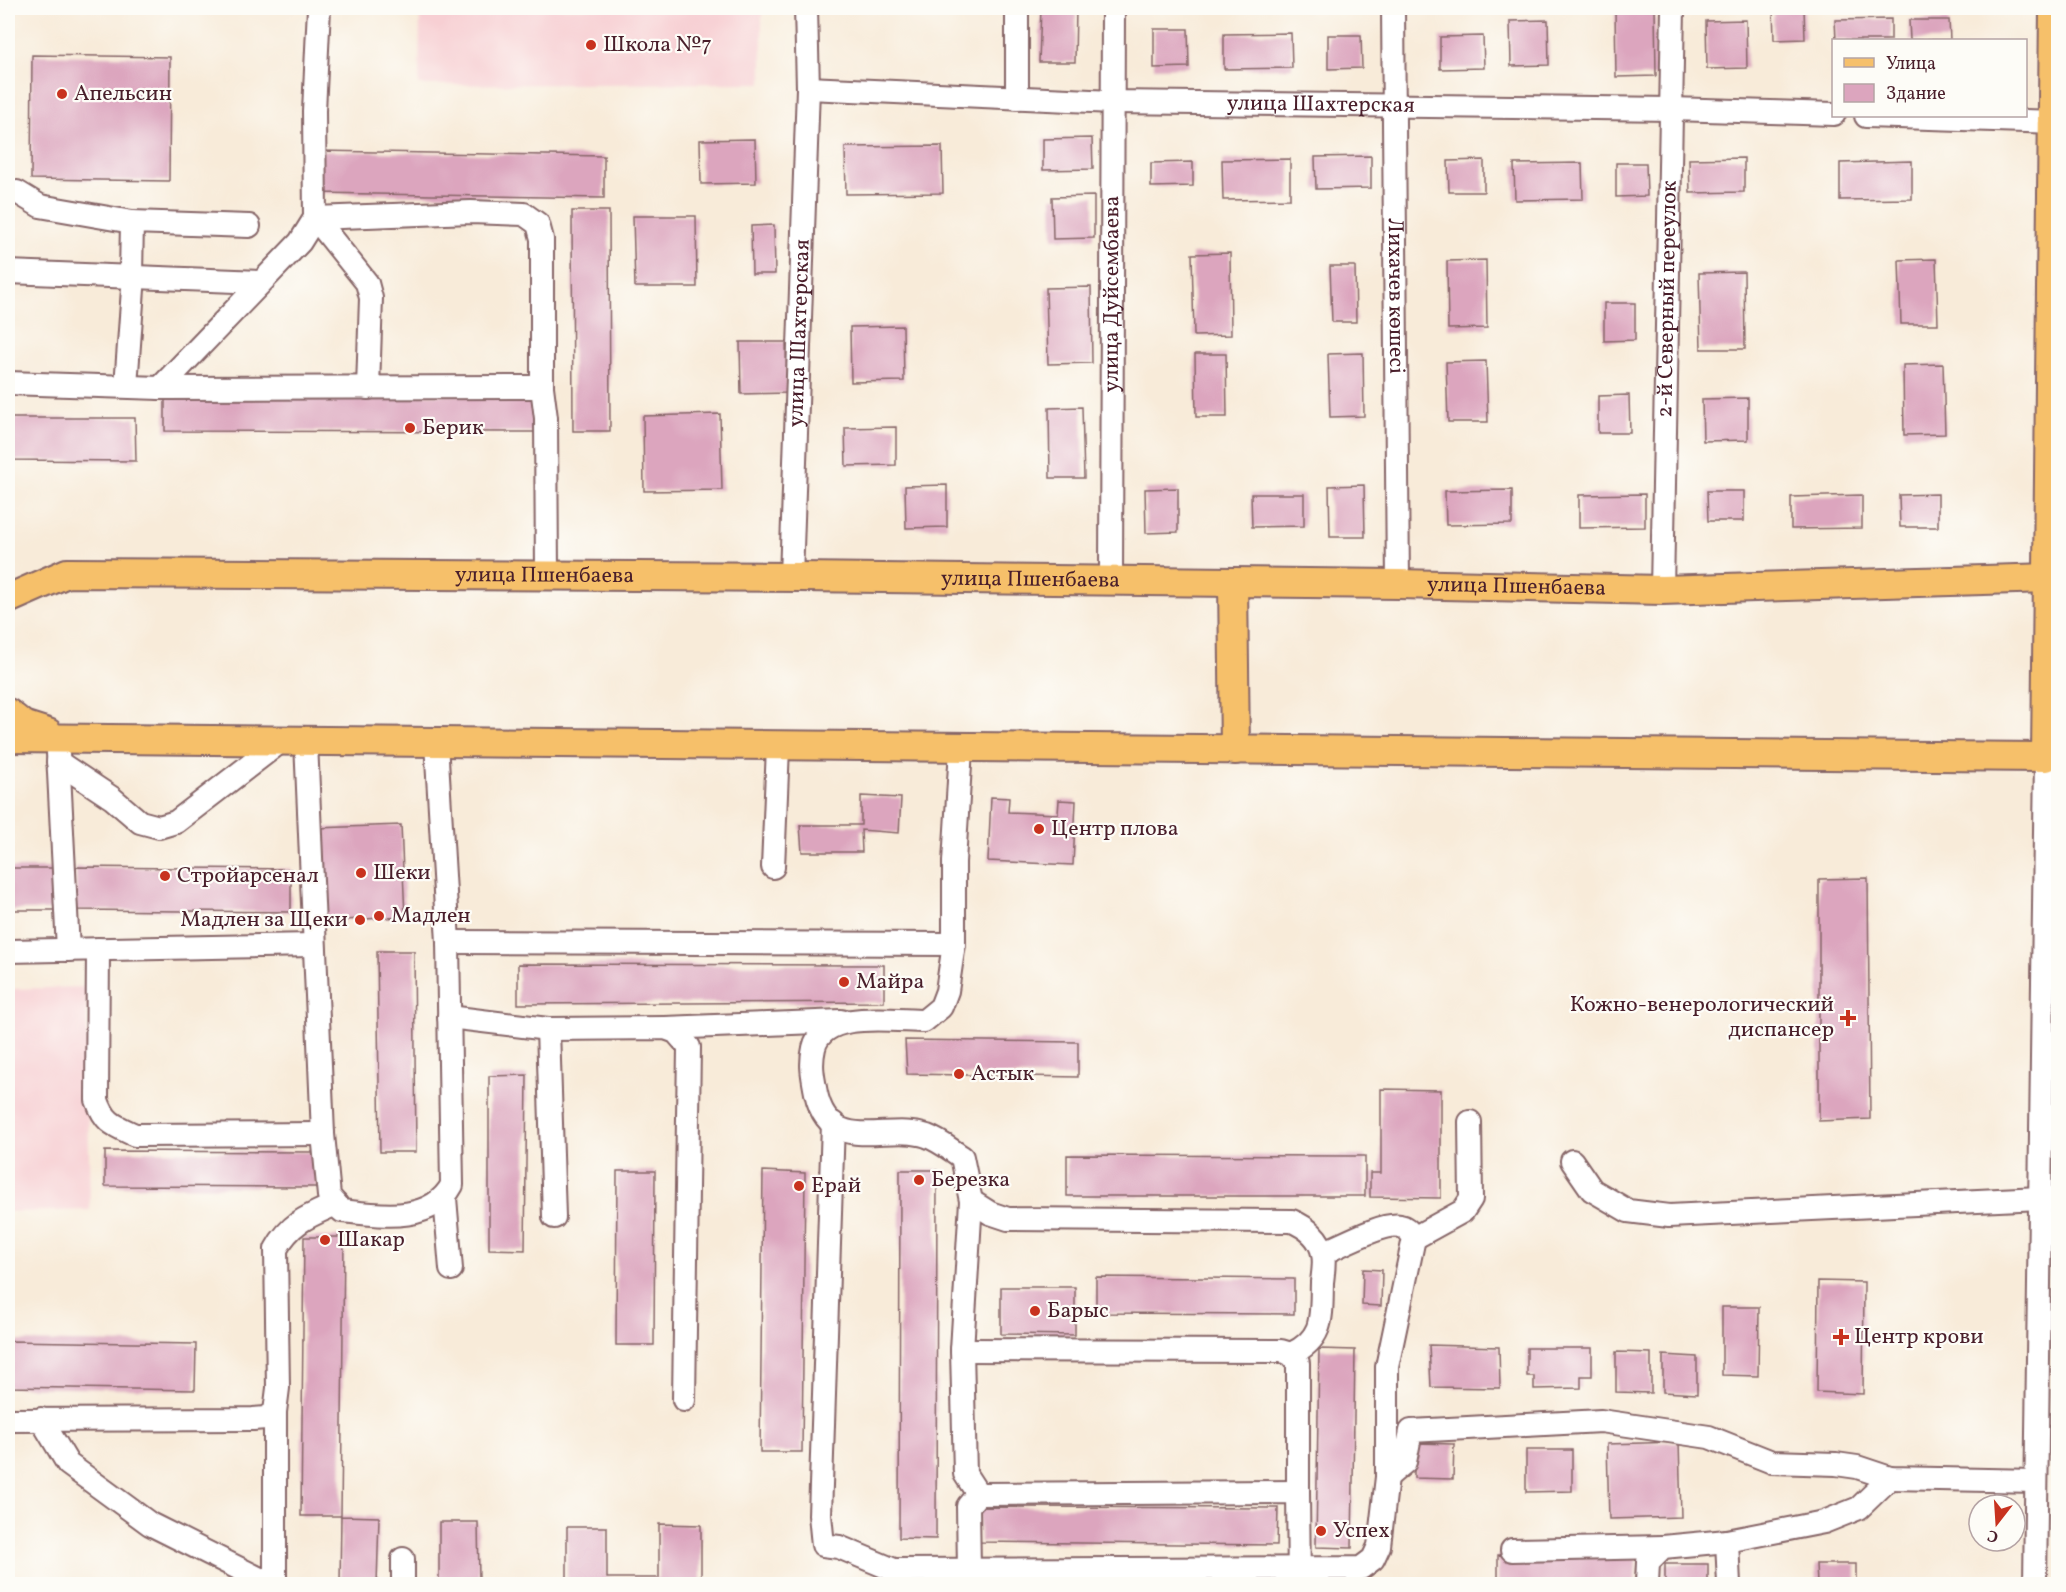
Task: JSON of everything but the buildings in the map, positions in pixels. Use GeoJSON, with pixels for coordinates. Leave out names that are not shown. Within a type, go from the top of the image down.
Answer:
{"type":"FeatureCollection","features":[{"type":"Feature","properties":{"kind":"main road"},"geometry":{"type":"LineString","coordinates":[[8,738],[62,747],[293,742],[1235,750],[2053,745],[2056,122],[2054,8]]}},
{"type":"Feature","properties":{"kind":"main road"},"geometry":{"type":"LineString","coordinates":[[8,611],[67,573]]}},
{"type":"Feature","properties":{"kind":"main road","name":"улица Пшенбаева"},"geometry":{"type":"LineString","coordinates":[[8,599],[67,573],[1111,580],[1662,590],[2053,589]]}},
{"type":"Feature","properties":{"kind":"main road"},"geometry":{"type":"LineString","coordinates":[[1233,582],[1235,750]]}},
{"type":"Feature","properties":{"kind":"main road"},"geometry":{"type":"LineString","coordinates":[[8,713],[23,725],[62,747]]}},
{"type":"Feature","properties":{"kind":"street"},"geometry":{"type":"LineString","coordinates":[[160,388],[300,242],[315,218],[314,111],[319,8]]}},
{"type":"Feature","properties":{"kind":"street","name":"улица Шахтерская"},"geometry":{"type":"LineString","coordinates":[[791,577],[808,88],[806,8]]}},
{"type":"Feature","properties":{"kind":"street"},"geometry":{"type":"LineString","coordinates":[[1017,8],[1017,98]]}},
{"type":"Feature","properties":{"kind":"street","name":"улица Дуйсембаева"},"geometry":{"type":"LineString","coordinates":[[1111,580],[1113,8]]}},
{"type":"Feature","properties":{"kind":"street","name":"Лихачев көшесі"},"geometry":{"type":"LineString","coordinates":[[1393,8],[1398,584]]}},
{"type":"Feature","properties":{"kind":"street","name":"2-й Северный переулок"},"geometry":{"type":"LineString","coordinates":[[1662,590],[1673,8]]}},
{"type":"Feature","properties":{"kind":"street","name":"улица Шахтерская"},"geometry":{"type":"LineString","coordinates":[[808,88],[1113,102],[1672,109],[1832,114]]}},
{"type":"Feature","properties":{"kind":"street"},"geometry":{"type":"LineString","coordinates":[[1898,117],[2056,122]]}},
{"type":"Feature","properties":{"kind":"street"},"geometry":{"type":"LineString","coordinates":[[16,192],[40,206],[132,222],[249,226]]}},
{"type":"Feature","properties":{"kind":"street"},"geometry":{"type":"LineString","coordinates":[[315,218],[471,212],[524,214],[538,224],[542,239],[542,387],[546,418],[547,575]]}},
{"type":"Feature","properties":{"kind":"street"},"geometry":{"type":"LineString","coordinates":[[315,218],[367,283],[371,298],[368,388]]}},
{"type":"Feature","properties":{"kind":"street"},"geometry":{"type":"LineString","coordinates":[[126,386],[132,275],[132,222]]}},
{"type":"Feature","properties":{"kind":"street"},"geometry":{"type":"LineString","coordinates":[[8,272],[132,275],[261,282]]}},
{"type":"Feature","properties":{"kind":"street"},"geometry":{"type":"LineString","coordinates":[[8,383],[160,388],[542,387]]}},
{"type":"Feature","properties":{"kind":"street"},"geometry":{"type":"LineString","coordinates":[[62,747],[112,798],[140,822],[159,827],[177,822],[293,742],[313,945],[323,1134],[329,1196],[342,1212],[397,1216],[435,1205],[445,1198],[452,1185],[448,942],[436,743]]}},
{"type":"Feature","properties":{"kind":"street"},"geometry":{"type":"LineString","coordinates":[[2035,1584],[2036,1481],[2048,1424],[2040,1198],[2053,745]]}},
{"type":"Feature","properties":{"kind":"street"},"geometry":{"type":"LineString","coordinates":[[62,747],[68,950]]}},
{"type":"Feature","properties":{"kind":"street"},"geometry":{"type":"LineString","coordinates":[[773,867],[778,747]]}},
{"type":"Feature","properties":{"kind":"street"},"geometry":{"type":"LineString","coordinates":[[449,1017],[548,1029],[665,1028],[848,1021],[924,1022],[941,1007],[947,991],[954,944],[954,862],[962,749]]}},
{"type":"Feature","properties":{"kind":"street"},"geometry":{"type":"LineString","coordinates":[[448,942],[954,944]]}},
{"type":"Feature","properties":{"kind":"street"},"geometry":{"type":"LineString","coordinates":[[8,951],[313,945]]}},
{"type":"Feature","properties":{"kind":"street"},"geometry":{"type":"LineString","coordinates":[[98,949],[97,1100],[103,1117],[115,1126],[135,1135],[323,1134]]}},
{"type":"Feature","properties":{"kind":"street"},"geometry":{"type":"LineString","coordinates":[[848,1021],[828,1027],[816,1038],[810,1065],[820,1112],[833,1124],[852,1133],[926,1136],[944,1144],[962,1157],[971,1201],[962,1350],[964,1474],[978,1494]]}},
{"type":"Feature","properties":{"kind":"street"},"geometry":{"type":"LineString","coordinates":[[665,1028],[676,1032],[689,1047],[684,1400]]}},
{"type":"Feature","properties":{"kind":"street"},"geometry":{"type":"LineString","coordinates":[[548,1029],[554,1217]]}},
{"type":"Feature","properties":{"kind":"street"},"geometry":{"type":"LineString","coordinates":[[1414,1238],[1463,1211],[1471,1199],[1470,1122]]}},
{"type":"Feature","properties":{"kind":"street"},"geometry":{"type":"LineString","coordinates":[[833,1124],[820,1515],[823,1545],[839,1547],[898,1577],[969,1570],[1299,1575],[1360,1568],[1373,1559],[1379,1546],[1388,1477],[1387,1367],[1414,1238],[1410,1231],[1400,1226],[1384,1227],[1323,1253]]}},
{"type":"Feature","properties":{"kind":"street"},"geometry":{"type":"LineString","coordinates":[[1572,1161],[1592,1190],[1628,1211],[1669,1216],[2040,1198]]}},
{"type":"Feature","properties":{"kind":"street"},"geometry":{"type":"LineString","coordinates":[[445,1198],[451,1269]]}},
{"type":"Feature","properties":{"kind":"street"},"geometry":{"type":"LineString","coordinates":[[971,1201],[990,1213],[1008,1219],[1292,1221],[1309,1229],[1323,1253],[1321,1320],[1316,1335],[1306,1347],[1291,1354]]}},
{"type":"Feature","properties":{"kind":"street"},"geometry":{"type":"LineString","coordinates":[[274,1584],[275,1412],[278,1389],[276,1249],[286,1231],[307,1217],[336,1204]]}},
{"type":"Feature","properties":{"kind":"street"},"geometry":{"type":"LineString","coordinates":[[962,1350],[1281,1351],[1291,1354],[1298,1363],[1299,1575]]}},
{"type":"Feature","properties":{"kind":"street"},"geometry":{"type":"LineString","coordinates":[[8,1420],[253,1419],[266,1418],[275,1412]]}},
{"type":"Feature","properties":{"kind":"street"},"geometry":{"type":"LineString","coordinates":[[41,1419],[68,1464],[150,1524],[270,1584]]}},
{"type":"Feature","properties":{"kind":"street"},"geometry":{"type":"LineString","coordinates":[[1388,1477],[1405,1462],[1411,1431],[1602,1421],[1709,1437],[1772,1462],[1836,1464],[1857,1467],[1890,1478],[2036,1481]]}},
{"type":"Feature","properties":{"kind":"street"},"geometry":{"type":"LineString","coordinates":[[1512,1550],[1663,1547],[1727,1541],[1824,1522],[1849,1513],[1859,1508],[1890,1478]]}},
{"type":"Feature","properties":{"kind":"street"},"geometry":{"type":"LineString","coordinates":[[969,1570],[968,1506],[978,1494],[1298,1492]]}},
{"type":"Feature","properties":{"kind":"street"},"geometry":{"type":"LineString","coordinates":[[1727,1541],[1729,1584]]}},
{"type":"Feature","properties":{"kind":"street"},"geometry":{"type":"LineString","coordinates":[[1647,1584],[1648,1562],[1663,1547]]}},
{"type":"Feature","properties":{"kind":"street"},"geometry":{"type":"LineString","coordinates":[[403,1559],[403,1584]]}},
{"type":"Feature","properties":{"kind":"shaded area","name":"Школа №7"},"geometry":{"type":"Polygon","coordinates":[[[420,8],[762,8],[762,83],[419,85],[420,8]]]}},
{"type":"Feature","properties":{"kind":"shaded area"},"geometry":{"type":"Polygon","coordinates":[[[86,987],[90,1210],[8,1212],[8,989],[86,987]]]}},
{"type":"Feature","properties":{"kind":"place","name":"Школа №7"},"geometry":{"type":"Point","coordinates":[591,45]}},
{"type":"Feature","properties":{"kind":"place","name":"Апельсин"},"geometry":{"type":"Point","coordinates":[62,94]}},
{"type":"Feature","properties":{"kind":"place","name":"Берик"},"geometry":{"type":"Point","coordinates":[410,428]}},
{"type":"Feature","properties":{"kind":"place","name":"Центр плова"},"geometry":{"type":"Point","coordinates":[1039,829]}},
{"type":"Feature","properties":{"kind":"place","name":"Шеки"},"geometry":{"type":"Point","coordinates":[361,873]}},
{"type":"Feature","properties":{"kind":"place","name":"Стройарсенал"},"geometry":{"type":"Point","coordinates":[165,876]}},
{"type":"Feature","properties":{"kind":"place","name":"Мадлен"},"geometry":{"type":"Point","coordinates":[379,916]}},
{"type":"Feature","properties":{"kind":"place","name":"Мадлен за Щеки"},"geometry":{"type":"Point","coordinates":[360,920]}},
{"type":"Feature","properties":{"kind":"place","name":"Майра"},"geometry":{"type":"Point","coordinates":[844,982]}},
{"type":"Feature","properties":{"kind":"place","name":"Кожно-венерологический диспансер"},"geometry":{"type":"Point","coordinates":[1848,1018]}},
{"type":"Feature","properties":{"kind":"place","name":"Астык"},"geometry":{"type":"Point","coordinates":[959,1074]}},
{"type":"Feature","properties":{"kind":"place","name":"Березка"},"geometry":{"type":"Point","coordinates":[919,1180]}},
{"type":"Feature","properties":{"kind":"place","name":"Ерай"},"geometry":{"type":"Point","coordinates":[799,1186]}},
{"type":"Feature","properties":{"kind":"place","name":"Шакар"},"geometry":{"type":"Point","coordinates":[325,1240]}},
{"type":"Feature","properties":{"kind":"place","name":"Барыс"},"geometry":{"type":"Point","coordinates":[1035,1311]}},
{"type":"Feature","properties":{"kind":"place","name":"Центр крови"},"geometry":{"type":"Point","coordinates":[1841,1337]}},
{"type":"Feature","properties":{"kind":"place","name":"Успех"},"geometry":{"type":"Point","coordinates":[1321,1531]}}]}
